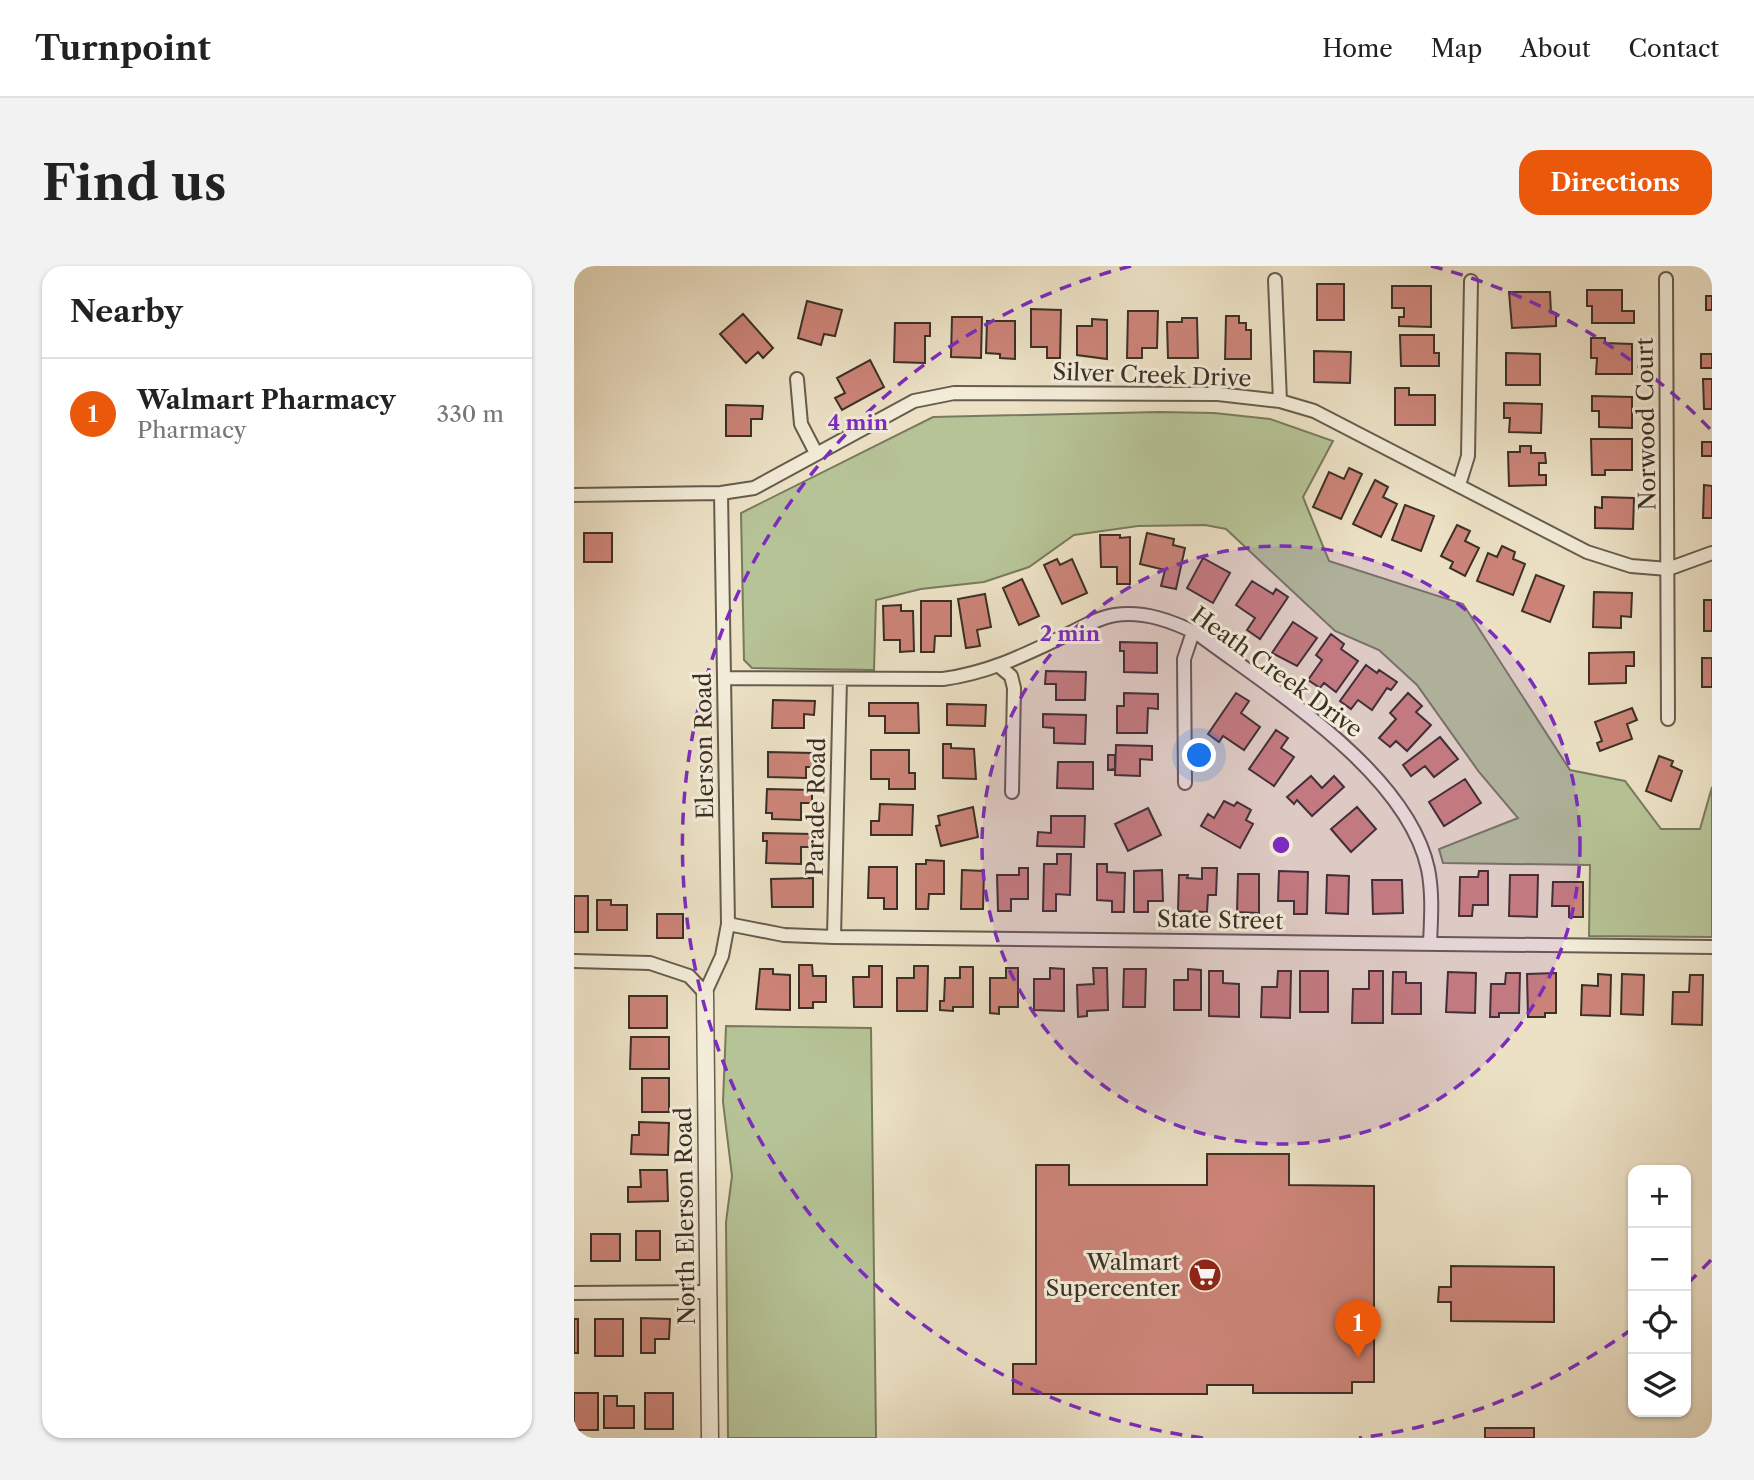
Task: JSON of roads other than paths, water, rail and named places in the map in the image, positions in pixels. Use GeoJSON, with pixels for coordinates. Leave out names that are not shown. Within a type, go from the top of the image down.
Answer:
{"type":"FeatureCollection","features":[{"type":"Feature","properties":{"kind":"street","name":"Norwood Court"},"geometry":{"type":"LineString","coordinates":[[1666,279],[1668,719]]}},
{"type":"Feature","properties":{"kind":"street"},"geometry":{"type":"LineString","coordinates":[[1275,280],[1280,401]]}},
{"type":"Feature","properties":{"kind":"street"},"geometry":{"type":"LineString","coordinates":[[1459,485],[1468,456],[1471,281]]}},
{"type":"Feature","properties":{"kind":"street"},"geometry":{"type":"LineString","coordinates":[[797,379],[801,424],[816,453]]}},
{"type":"Feature","properties":{"kind":"street","name":"Silver Creek Drive"},"geometry":{"type":"LineString","coordinates":[[574,495],[721,493],[754,488],[914,401],[954,393],[1218,394],[1280,401],[1314,411],[1587,552],[1631,566],[1668,569],[1712,553]]}},
{"type":"Feature","properties":{"kind":"street","name":"Elerson Road"},"geometry":{"type":"LineString","coordinates":[[705,993],[722,956],[728,925],[721,493]]}},
{"type":"Feature","properties":{"kind":"street","name":"Heath Creek Drive"},"geometry":{"type":"LineString","coordinates":[[724,678],[943,680],[972,675],[999,666],[1115,615],[1148,615],[1176,622],[1340,740],[1368,768],[1401,809],[1417,838],[1428,868],[1431,899],[1430,944]]}},
{"type":"Feature","properties":{"kind":"street"},"geometry":{"type":"LineString","coordinates":[[1185,783],[1184,659],[1193,632]]}},
{"type":"Feature","properties":{"kind":"street"},"geometry":{"type":"LineString","coordinates":[[999,666],[1011,676],[1014,688],[1012,792]]}},
{"type":"Feature","properties":{"kind":"street","name":"Parade Road"},"geometry":{"type":"LineString","coordinates":[[834,937],[840,679]]}},
{"type":"Feature","properties":{"kind":"street","name":"State Street"},"geometry":{"type":"LineString","coordinates":[[728,925],[784,935],[834,937],[1712,947]]}},
{"type":"Feature","properties":{"kind":"street"},"geometry":{"type":"LineString","coordinates":[[574,961],[650,963],[689,976],[705,993]]}},
{"type":"Feature","properties":{"kind":"street","name":"North Elerson Road"},"geometry":{"type":"LineString","coordinates":[[705,993],[710,1438]]}},
{"type":"Feature","properties":{"kind":"street"},"geometry":{"type":"LineString","coordinates":[[574,1293],[709,1292]]}},
{"type":"Feature","properties":{"kind":"place","name":"Walmart Supercenter"},"geometry":{"type":"Point","coordinates":[1205,1275]}},
{"type":"Feature","properties":{"kind":"place","name":"Walmart Pharmacy"},"geometry":{"type":"Point","coordinates":[1358,1358]}}]}
